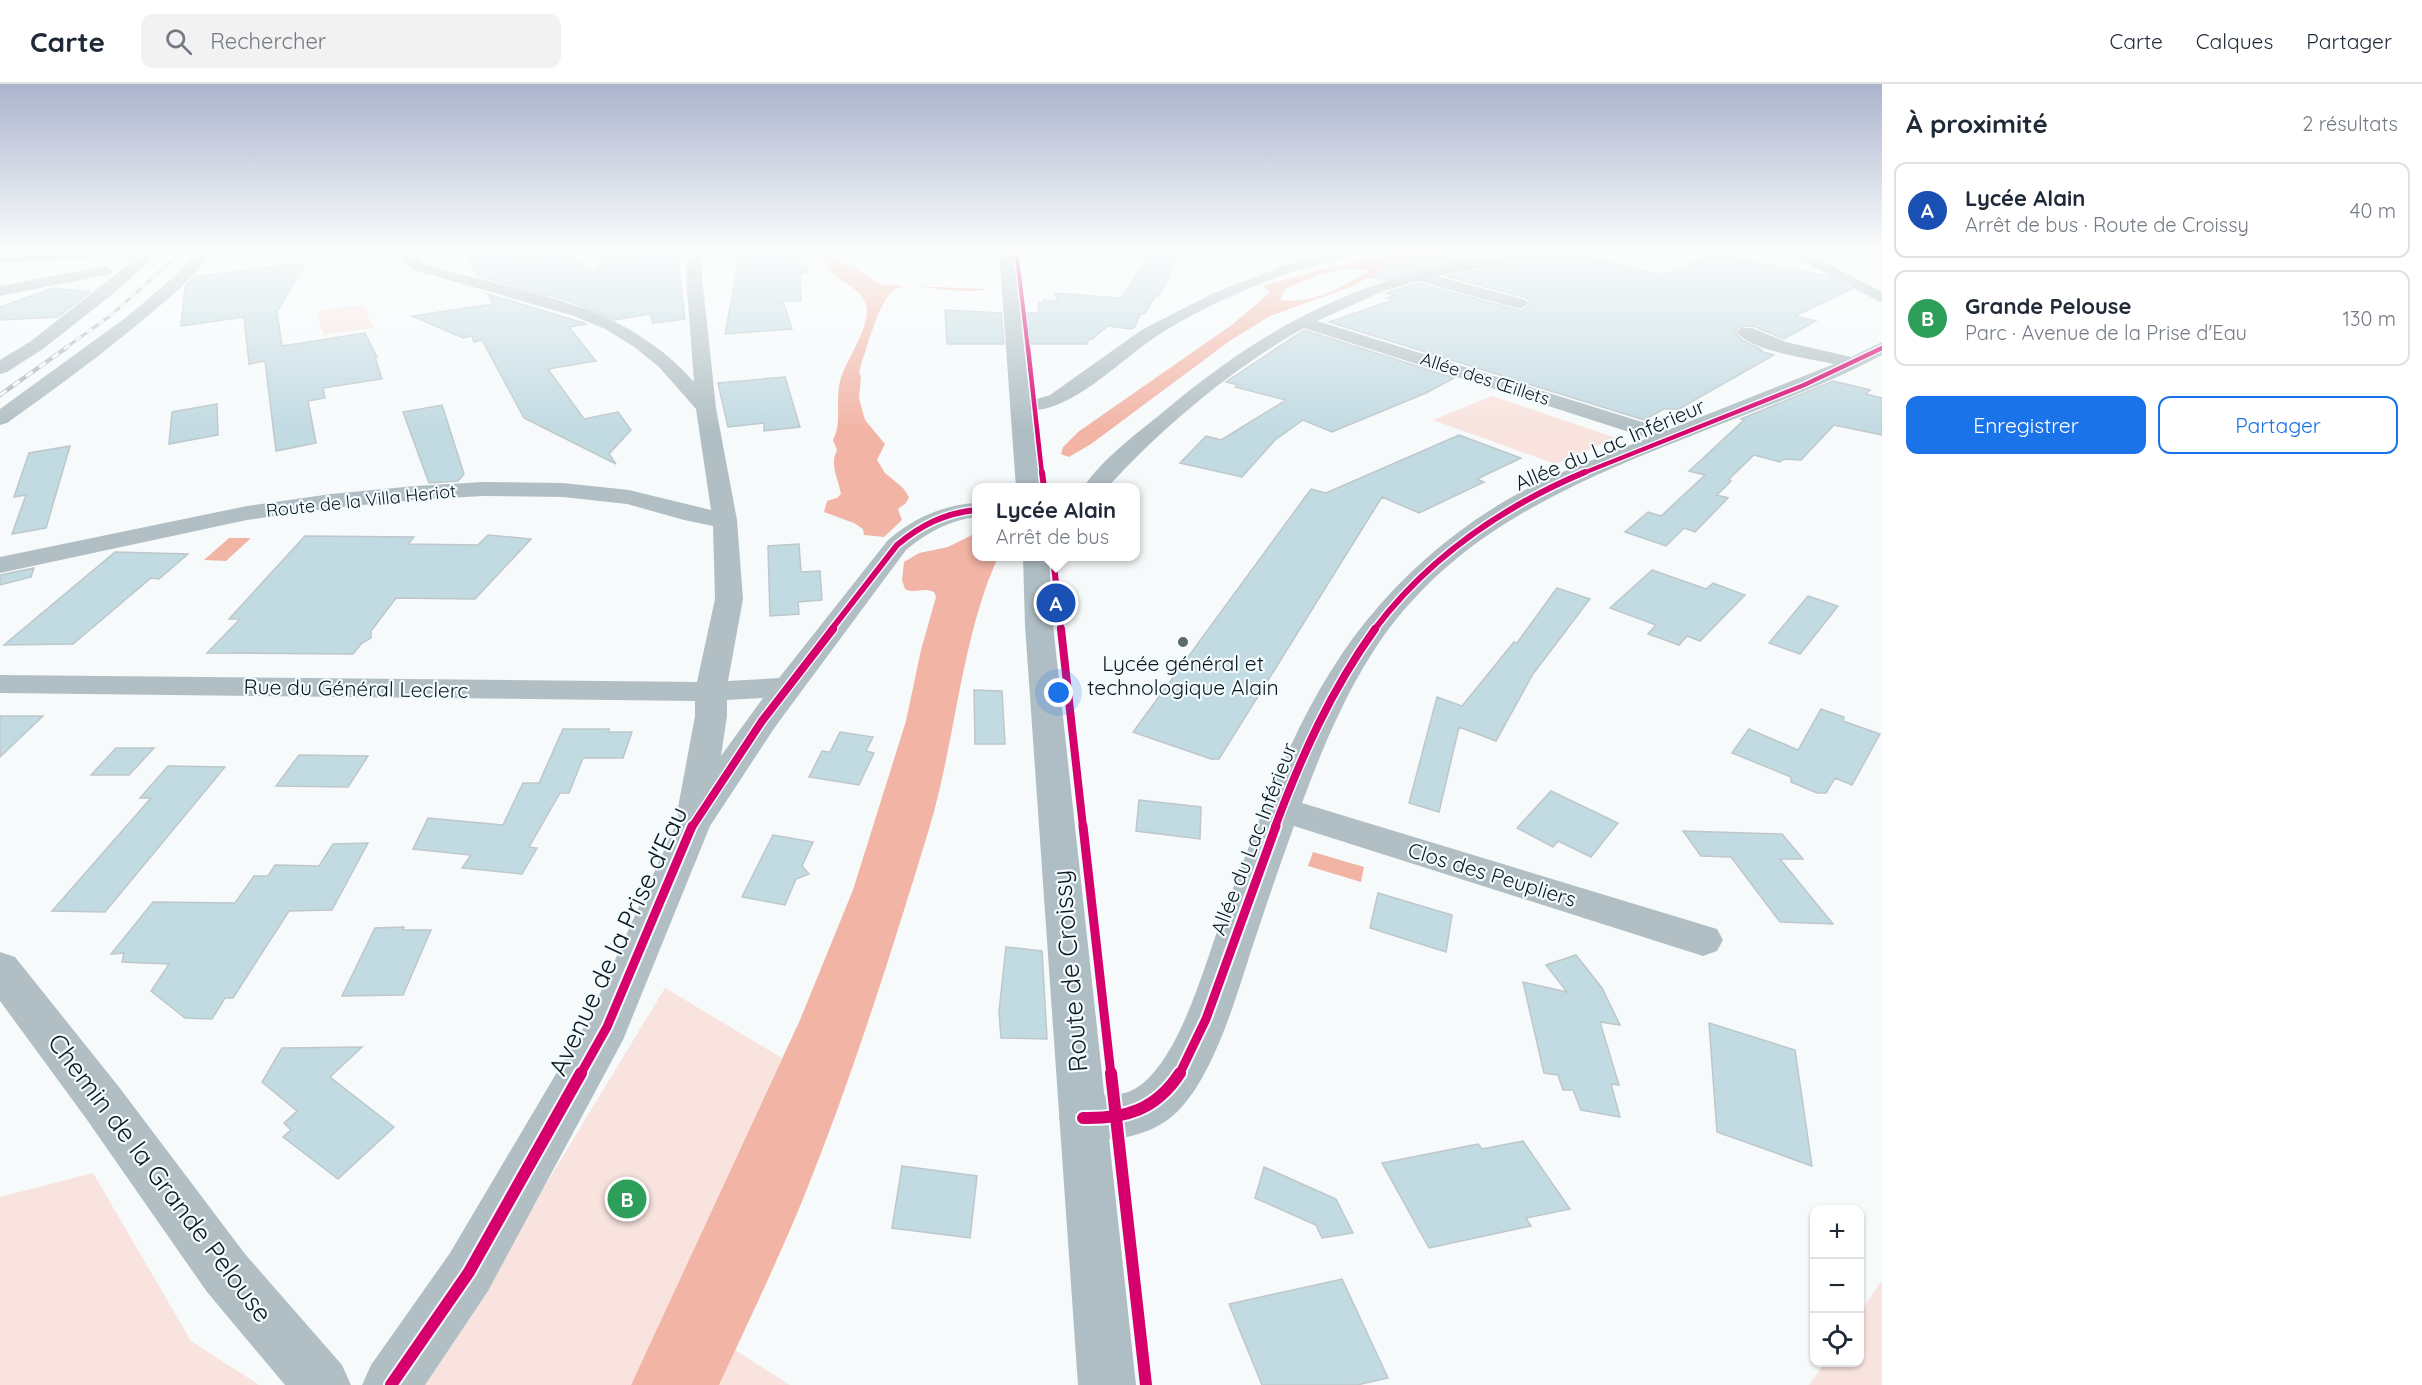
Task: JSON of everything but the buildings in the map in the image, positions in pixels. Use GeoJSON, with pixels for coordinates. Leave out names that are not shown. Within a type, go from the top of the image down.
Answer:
{"type":"FeatureCollection","features":[{"type":"Feature","properties":{"kind":"main road"},"geometry":{"type":"LineString","coordinates":[[1011,310],[1028,483]]}},
{"type":"Feature","properties":{"kind":"main road","name":"Route de Croissy"},"geometry":{"type":"LineString","coordinates":[[1036,561],[1039,625],[1107,1385]]}},
{"type":"Feature","properties":{"kind":"street"},"geometry":{"type":"LineString","coordinates":[[0,368],[37,345],[82,310]]}},
{"type":"Feature","properties":{"kind":"street"},"geometry":{"type":"LineString","coordinates":[[0,419],[68,372],[146,310]]}},
{"type":"Feature","properties":{"kind":"street"},"geometry":{"type":"LineString","coordinates":[[573,310],[622,333],[666,363],[706,408]]}},
{"type":"Feature","properties":{"kind":"street"},"geometry":{"type":"LineString","coordinates":[[693,824],[729,599],[725,520],[706,408],[697,310]]}},
{"type":"Feature","properties":{"kind":"street"},"geometry":{"type":"LineString","coordinates":[[1020,405],[1038,405],[1057,399],[1149,333],[1194,310]]}},
{"type":"Feature","properties":{"kind":"street"},"geometry":{"type":"LineString","coordinates":[[1098,483],[1126,452],[1217,377],[1258,347],[1329,310]]}},
{"type":"Feature","properties":{"kind":"street","name":"Allée des Œillets"},"geometry":{"type":"LineString","coordinates":[[1302,322],[1668,437]]}},
{"type":"Feature","properties":{"kind":"street"},"geometry":{"type":"LineString","coordinates":[[1746,332],[1748,335],[1765,341],[1854,363]]}},
{"type":"Feature","properties":{"kind":"street","name":"Allée du Lac Inférieur"},"geometry":{"type":"LineString","coordinates":[[1083,1118],[1116,1119],[1138,1113],[1163,1096],[1179,1075],[1206,1018],[1281,809],[1339,683],[1370,635],[1414,584],[1479,529],[1510,508],[1573,477],[1854,363],[1882,348]]}},
{"type":"Feature","properties":{"kind":"street"},"geometry":{"type":"LineString","coordinates":[[666,363],[702,358]]}},
{"type":"Feature","properties":{"kind":"street","name":"Route de la Villa Heriot"},"geometry":{"type":"LineString","coordinates":[[0,565],[247,513],[331,501],[415,493],[483,489],[563,490],[629,497],[693,515],[725,520]]}},
{"type":"Feature","properties":{"kind":"street","name":"Avenue de la Prise d'Eau"},"geometry":{"type":"LineString","coordinates":[[391,1385],[469,1272],[608,1027],[693,824],[762,721],[867,580],[897,545],[930,519],[972,511]]}},
{"type":"Feature","properties":{"kind":"street","name":"Rue du Général Leclerc"},"geometry":{"type":"LineString","coordinates":[[0,684],[675,693],[711,703],[789,687]]}},
{"type":"Feature","properties":{"kind":"street"},"geometry":{"type":"LineString","coordinates":[[711,703],[738,723],[762,721]]}},
{"type":"Feature","properties":{"kind":"street","name":"Clos des Peupliers"},"geometry":{"type":"LineString","coordinates":[[1281,809],[1703,940]]}},
{"type":"Feature","properties":{"kind":"street","name":"Chemin de la Grande Pelouse"},"geometry":{"type":"LineString","coordinates":[[0,969],[102,1102],[226,1273],[322,1385]]}},
{"type":"Feature","properties":{"kind":"shaded area"},"geometry":{"type":"Polygon","coordinates":[[[365,310],[374,328],[324,335],[316,311],[365,310]]]}},
{"type":"Feature","properties":{"kind":"shaded area"},"geometry":{"type":"Polygon","coordinates":[[[867,310],[880,310],[859,372],[861,377],[859,398],[865,420],[885,444],[877,460],[885,473],[903,488],[909,497],[906,503],[898,509],[902,520],[884,537],[864,535],[863,529],[854,523],[824,512],[827,501],[841,494],[834,467],[837,450],[833,440],[837,426],[839,386],[862,331],[867,310]]]}},
{"type":"Feature","properties":{"kind":"shaded area"},"geometry":{"type":"Polygon","coordinates":[[[1250,310],[1287,310],[1270,316],[1231,340],[1091,444],[1069,457],[1061,454],[1063,447],[1078,432],[1233,324],[1250,310]]]}},
{"type":"Feature","properties":{"kind":"shaded area"},"geometry":{"type":"Polygon","coordinates":[[[1492,396],[1616,438],[1555,464],[1433,420],[1492,396]]]}},
{"type":"Feature","properties":{"kind":"shaded area"},"geometry":{"type":"Polygon","coordinates":[[[972,535],[972,561],[996,561],[975,623],[929,829],[838,1108],[773,1269],[719,1385],[631,1385],[800,1020],[853,890],[906,721],[921,650],[936,597],[934,592],[905,589],[902,580],[904,562],[919,553],[948,547],[972,535]]]}},
{"type":"Feature","properties":{"kind":"shaded area"},"geometry":{"type":"Polygon","coordinates":[[[229,538],[251,538],[226,561],[204,560],[229,538]]]}},
{"type":"Feature","properties":{"kind":"shaded area"},"geometry":{"type":"Polygon","coordinates":[[[1313,852],[1364,867],[1361,882],[1308,866],[1313,852]]]}},
{"type":"Feature","properties":{"kind":"shaded area"},"geometry":{"type":"Polygon","coordinates":[[[665,988],[782,1058],[631,1385],[424,1385],[665,988]]]}},
{"type":"Feature","properties":{"kind":"shaded area"},"geometry":{"type":"Polygon","coordinates":[[[93,1173],[191,1341],[259,1385],[0,1385],[0,1197],[93,1173]]]}},
{"type":"Feature","properties":{"kind":"shaded area"},"geometry":{"type":"Polygon","coordinates":[[[1882,1280],[1882,1385],[1809,1385],[1822,1367],[1864,1367],[1864,1307],[1882,1280]]]}},
{"type":"Feature","properties":{"kind":"shaded area"},"geometry":{"type":"Polygon","coordinates":[[[735,1350],[790,1385],[719,1385],[735,1350]]]}},
{"type":"Feature","properties":{"kind":"railway"},"geometry":{"type":"LineString","coordinates":[[64,349],[117,310]]}},
{"type":"Feature","properties":{"kind":"railway"},"geometry":{"type":"LineString","coordinates":[[0,395],[66,348]]}},
{"type":"Feature","properties":{"kind":"cycle path"},"geometry":{"type":"LineString","coordinates":[[1023,310],[1043,483]]}},
{"type":"Feature","properties":{"kind":"cycle path"},"geometry":{"type":"LineString","coordinates":[[1083,1118],[1125,1116],[1143,1109],[1161,1097],[1185,1065],[1206,1019],[1296,773],[1324,712],[1357,654],[1397,602],[1420,578],[1470,535],[1542,491],[1675,435],[1784,393],[1882,348]]}},
{"type":"Feature","properties":{"kind":"cycle path"},"geometry":{"type":"LineString","coordinates":[[391,1385],[469,1272],[607,1027],[693,824],[762,721],[897,545],[934,520],[954,513],[972,510]]}},
{"type":"Feature","properties":{"kind":"cycle path"},"geometry":{"type":"LineString","coordinates":[[1054,561],[1146,1385]]}},
{"type":"Feature","properties":{"kind":"place","name":"Lycée Alain"},"geometry":{"type":"Point","coordinates":[1056,603]}},
{"type":"Feature","properties":{"kind":"place","name":"Lycée général et technologique Alain"},"geometry":{"type":"Point","coordinates":[1183,642]}},
{"type":"Feature","properties":{"kind":"place","name":"Grande Pelouse"},"geometry":{"type":"Point","coordinates":[627,1199]}}]}
